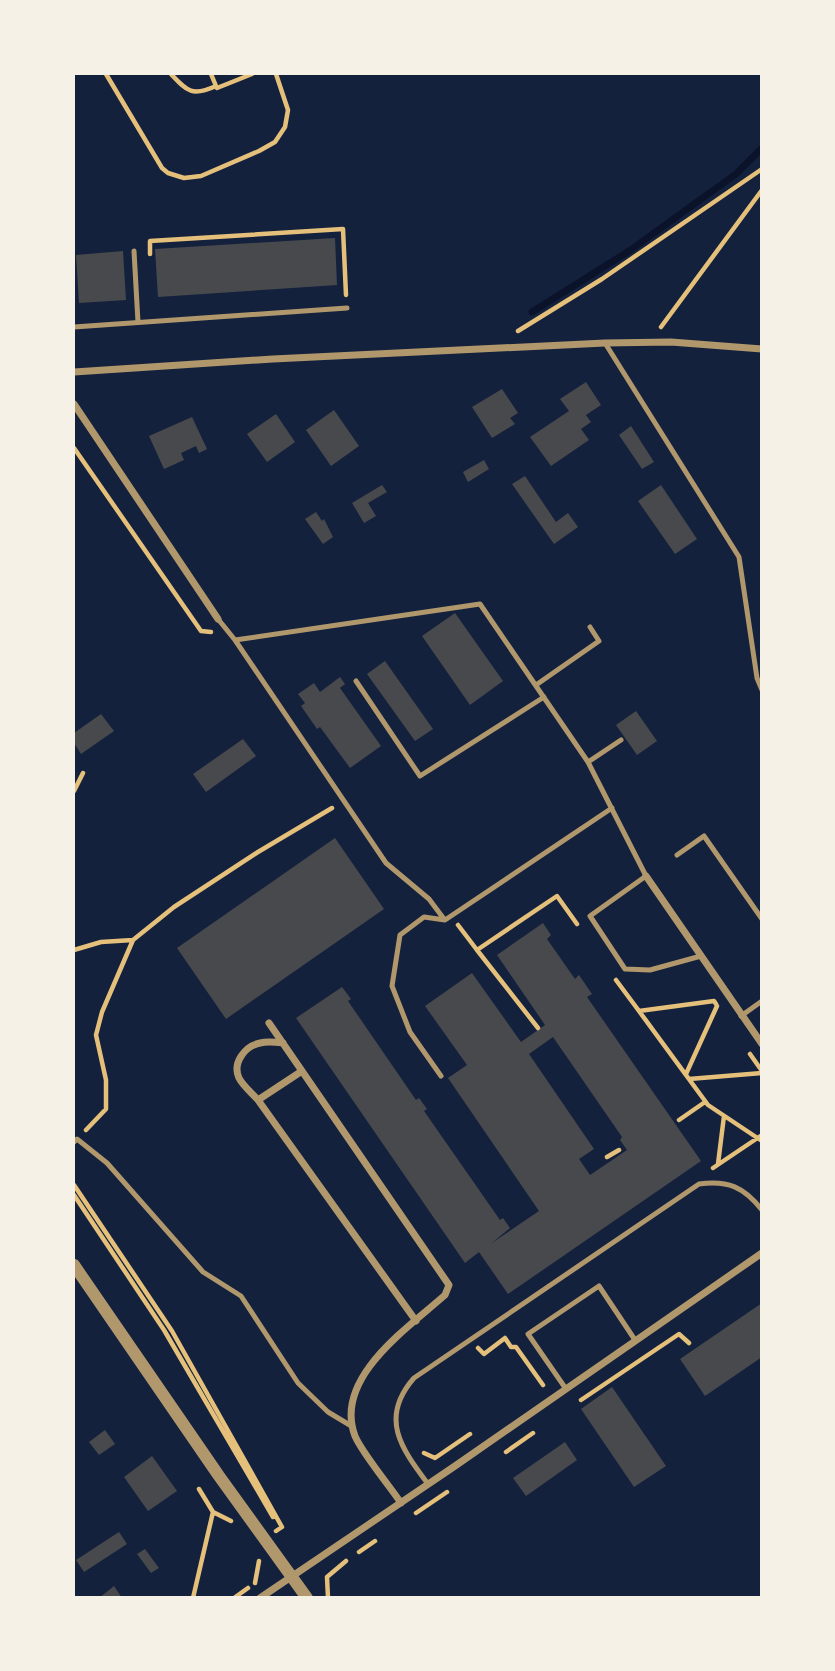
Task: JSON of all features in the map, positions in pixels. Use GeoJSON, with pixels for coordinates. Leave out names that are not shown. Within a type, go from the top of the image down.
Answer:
{"type":"FeatureCollection","features":[{"type":"Feature","properties":{"kind":"street"},"geometry":{"type":"LineString","coordinates":[[74,372],[605,343],[650,342],[761,349]]}},
{"type":"Feature","properties":{"kind":"street"},"geometry":{"type":"LineString","coordinates":[[74,404],[218,619]]}},
{"type":"Feature","properties":{"kind":"street"},"geometry":{"type":"LineString","coordinates":[[646,876],[761,1044]]}},
{"type":"Feature","properties":{"kind":"street"},"geometry":{"type":"LineString","coordinates":[[269,1023],[449,1285],[445,1295],[370,1365],[359,1379],[353,1398],[355,1437],[401,1503]]}},
{"type":"Feature","properties":{"kind":"street"},"geometry":{"type":"LineString","coordinates":[[283,1043],[254,1045],[245,1051],[239,1060],[237,1073],[240,1081],[258,1100],[416,1321]]}},
{"type":"Feature","properties":{"kind":"street"},"geometry":{"type":"LineString","coordinates":[[258,1100],[302,1071]]}},
{"type":"Feature","properties":{"kind":"street"},"geometry":{"type":"LineString","coordinates":[[260,1598],[761,1253]]}},
{"type":"Feature","properties":{"kind":"street"},"geometry":{"type":"LineString","coordinates":[[74,1265],[307,1598]]}},
{"type":"Feature","properties":{"kind":"lane"},"geometry":{"type":"LineString","coordinates":[[134,251],[138,323]]}},
{"type":"Feature","properties":{"kind":"lane"},"geometry":{"type":"LineString","coordinates":[[74,327],[347,307]]}},
{"type":"Feature","properties":{"kind":"lane"},"geometry":{"type":"LineString","coordinates":[[605,343],[739,557],[761,690]]}},
{"type":"Feature","properties":{"kind":"lane"},"geometry":{"type":"LineString","coordinates":[[235,639],[480,604],[588,762],[646,876],[590,916],[610,949],[625,969],[650,971],[701,956]]}},
{"type":"Feature","properties":{"kind":"lane"},"geometry":{"type":"LineString","coordinates":[[218,619],[235,639],[386,863],[429,899],[445,920]]}},
{"type":"Feature","properties":{"kind":"lane"},"geometry":{"type":"LineString","coordinates":[[536,685],[599,640],[590,627]]}},
{"type":"Feature","properties":{"kind":"lane"},"geometry":{"type":"LineString","coordinates":[[356,681],[419,776],[544,697]]}},
{"type":"Feature","properties":{"kind":"lane"},"geometry":{"type":"LineString","coordinates":[[588,762],[621,740]]}},
{"type":"Feature","properties":{"kind":"lane"},"geometry":{"type":"LineString","coordinates":[[442,1076],[410,1032],[392,986],[400,934],[424,917],[445,920],[452,916],[612,808]]}},
{"type":"Feature","properties":{"kind":"lane"},"geometry":{"type":"LineString","coordinates":[[677,855],[704,836],[761,916]]}},
{"type":"Feature","properties":{"kind":"lane"},"geometry":{"type":"LineString","coordinates":[[741,1016],[761,1001]]}},
{"type":"Feature","properties":{"kind":"lane"},"geometry":{"type":"LineString","coordinates":[[75,1141],[107,1163],[204,1272],[241,1296],[298,1383],[328,1412],[353,1427]]}},
{"type":"Feature","properties":{"kind":"lane"},"geometry":{"type":"LineString","coordinates":[[428,1484],[400,1442],[395,1427],[395,1411],[401,1393],[414,1378],[699,1184],[732,1184],[748,1192],[761,1210]]}},
{"type":"Feature","properties":{"kind":"lane"},"geometry":{"type":"LineString","coordinates":[[566,1389],[528,1334],[599,1286],[635,1340]]}},
{"type":"Feature","properties":{"kind":"path"},"geometry":{"type":"LineString","coordinates":[[106,74],[162,168],[184,178],[201,176],[259,151],[281,135],[288,110],[276,74]]}},
{"type":"Feature","properties":{"kind":"path"},"geometry":{"type":"LineString","coordinates":[[171,74],[187,90],[194,92],[216,86],[217,88],[252,74]]}},
{"type":"Feature","properties":{"kind":"path"},"geometry":{"type":"LineString","coordinates":[[211,74],[216,86]]}},
{"type":"Feature","properties":{"kind":"path"},"geometry":{"type":"LineString","coordinates":[[491,348],[602,279],[761,169]]}},
{"type":"Feature","properties":{"kind":"path"},"geometry":{"type":"LineString","coordinates":[[650,342],[761,190]]}},
{"type":"Feature","properties":{"kind":"path"},"geometry":{"type":"LineString","coordinates":[[150,255],[150,241],[343,229],[347,307]]}},
{"type":"Feature","properties":{"kind":"path"},"geometry":{"type":"LineString","coordinates":[[74,447],[201,631]]}},
{"type":"Feature","properties":{"kind":"path"},"geometry":{"type":"LineString","coordinates":[[74,791],[83,773]]}},
{"type":"Feature","properties":{"kind":"path"},"geometry":{"type":"LineString","coordinates":[[75,1141],[106,1109],[106,1080],[96,1035],[102,1012],[133,940],[184,901],[258,852],[345,800]]}},
{"type":"Feature","properties":{"kind":"path"},"geometry":{"type":"LineString","coordinates":[[477,950],[557,896],[584,935]]}},
{"type":"Feature","properties":{"kind":"path"},"geometry":{"type":"LineString","coordinates":[[452,916],[538,1028]]}},
{"type":"Feature","properties":{"kind":"path"},"geometry":{"type":"LineString","coordinates":[[74,950],[101,942],[133,940]]}},
{"type":"Feature","properties":{"kind":"path"},"geometry":{"type":"LineString","coordinates":[[614,976],[705,1102],[760,1138],[716,1167],[724,1116]]}},
{"type":"Feature","properties":{"kind":"path"},"geometry":{"type":"LineString","coordinates":[[639,1011],[714,1001],[724,1016]]}},
{"type":"Feature","properties":{"kind":"path"},"geometry":{"type":"LineString","coordinates":[[687,1077],[717,1006]]}},
{"type":"Feature","properties":{"kind":"path"},"geometry":{"type":"LineString","coordinates":[[687,1077],[761,1072],[746,1049]]}},
{"type":"Feature","properties":{"kind":"path"},"geometry":{"type":"LineString","coordinates":[[679,1120],[705,1102]]}},
{"type":"Feature","properties":{"kind":"path"},"geometry":{"type":"LineString","coordinates":[[607,1157],[619,1150]]}},
{"type":"Feature","properties":{"kind":"path"},"geometry":{"type":"LineString","coordinates":[[74,1185],[172,1331],[282,1527],[276,1531]]}},
{"type":"Feature","properties":{"kind":"path"},"geometry":{"type":"LineString","coordinates":[[74,1195],[193,1377],[275,1520],[270,1524]]}},
{"type":"Feature","properties":{"kind":"path"},"geometry":{"type":"LineString","coordinates":[[576,1403],[679,1334],[690,1343]]}},
{"type":"Feature","properties":{"kind":"path"},"geometry":{"type":"LineString","coordinates":[[467,1356],[478,1348],[484,1354],[505,1338],[511,1347],[516,1347],[543,1385]]}},
{"type":"Feature","properties":{"kind":"path"},"geometry":{"type":"LineString","coordinates":[[502,1455],[544,1425]]}},
{"type":"Feature","properties":{"kind":"path"},"geometry":{"type":"LineString","coordinates":[[419,1449],[435,1458],[444,1452]]}},
{"type":"Feature","properties":{"kind":"path"},"geometry":{"type":"LineString","coordinates":[[410,1517],[455,1487]]}},
{"type":"Feature","properties":{"kind":"path"},"geometry":{"type":"LineString","coordinates":[[199,1489],[213,1512],[226,1521],[236,1521]]}},
{"type":"Feature","properties":{"kind":"path"},"geometry":{"type":"LineString","coordinates":[[194,1598],[213,1512]]}},
{"type":"Feature","properties":{"kind":"path"},"geometry":{"type":"LineString","coordinates":[[328,1598],[327,1577],[342,1563],[379,1538]]}},
{"type":"Feature","properties":{"kind":"path"},"geometry":{"type":"LineString","coordinates":[[234,1598],[250,1586]]}},
{"type":"Feature","properties":{"kind":"building"},"geometry":{"type":"Polygon","coordinates":[[[335,238],[337,285],[158,297],[155,249],[335,238]]]}},
{"type":"Feature","properties":{"kind":"building"},"geometry":{"type":"Polygon","coordinates":[[[123,251],[126,300],[79,303],[76,255],[123,251]]]}},
{"type":"Feature","properties":{"kind":"building"},"geometry":{"type":"Polygon","coordinates":[[[586,382],[601,405],[586,415],[591,422],[581,429],[589,440],[551,466],[530,437],[569,411],[560,399],[586,382]]]}},
{"type":"Feature","properties":{"kind":"building"},"geometry":{"type":"Polygon","coordinates":[[[502,389],[518,413],[510,418],[515,424],[492,438],[472,407],[502,389]]]}},
{"type":"Feature","properties":{"kind":"building"},"geometry":{"type":"Polygon","coordinates":[[[334,410],[359,446],[331,466],[306,430],[334,410]]]}},
{"type":"Feature","properties":{"kind":"building"},"geometry":{"type":"Polygon","coordinates":[[[276,414],[295,442],[267,462],[247,434],[276,414]]]}},
{"type":"Feature","properties":{"kind":"building"},"geometry":{"type":"Polygon","coordinates":[[[192,417],[207,449],[199,453],[196,446],[181,453],[184,460],[164,469],[149,436],[192,417]]]}},
{"type":"Feature","properties":{"kind":"building"},"geometry":{"type":"Polygon","coordinates":[[[631,426],[654,462],[642,469],[619,435],[631,426]]]}},
{"type":"Feature","properties":{"kind":"building"},"geometry":{"type":"Polygon","coordinates":[[[484,460],[489,469],[468,482],[463,472],[484,460]]]}},
{"type":"Feature","properties":{"kind":"building"},"geometry":{"type":"Polygon","coordinates":[[[525,476],[556,522],[568,513],[578,527],[554,544],[512,484],[525,476]]]}},
{"type":"Feature","properties":{"kind":"building"},"geometry":{"type":"Polygon","coordinates":[[[382,485],[387,492],[368,503],[376,516],[364,523],[352,503],[382,485]]]}},
{"type":"Feature","properties":{"kind":"building"},"geometry":{"type":"Polygon","coordinates":[[[661,485],[697,539],[675,554],[638,501],[661,485]]]}},
{"type":"Feature","properties":{"kind":"building"},"geometry":{"type":"Polygon","coordinates":[[[316,512],[322,521],[324,519],[333,537],[323,544],[305,519],[316,512]]]}},
{"type":"Feature","properties":{"kind":"building"},"geometry":{"type":"Polygon","coordinates":[[[455,613],[503,681],[470,705],[422,636],[455,613]]]}},
{"type":"Feature","properties":{"kind":"building"},"geometry":{"type":"Polygon","coordinates":[[[385,661],[433,729],[415,741],[367,674],[385,661]]]}},
{"type":"Feature","properties":{"kind":"building"},"geometry":{"type":"Polygon","coordinates":[[[340,677],[345,684],[340,688],[381,746],[350,768],[320,727],[317,729],[301,706],[305,703],[298,694],[314,683],[320,692],[340,677]]]}},
{"type":"Feature","properties":{"kind":"building"},"geometry":{"type":"Polygon","coordinates":[[[636,711],[657,741],[637,755],[616,725],[636,711]]]}},
{"type":"Feature","properties":{"kind":"building"},"geometry":{"type":"Polygon","coordinates":[[[101,714],[114,731],[81,754],[74,743],[74,733],[101,714]]]}},
{"type":"Feature","properties":{"kind":"building"},"geometry":{"type":"Polygon","coordinates":[[[243,739],[256,756],[206,792],[193,774],[243,739]]]}},
{"type":"Feature","properties":{"kind":"building"},"geometry":{"type":"Polygon","coordinates":[[[335,838],[384,909],[226,1019],[177,948],[335,838]]]}},
{"type":"Feature","properties":{"kind":"building"},"geometry":{"type":"Polygon","coordinates":[[[543,923],[551,935],[547,939],[575,979],[579,975],[592,994],[587,997],[701,1161],[508,1294],[479,1252],[465,1263],[296,1018],[342,987],[351,999],[348,1001],[416,1100],[419,1098],[427,1109],[424,1111],[500,1220],[503,1218],[510,1228],[492,1243],[539,1211],[448,1078],[467,1065],[425,1006],[472,973],[521,1042],[545,1025],[497,955],[543,923]],[[553,1037],[529,1054],[594,1149],[579,1159],[590,1175],[627,1150],[620,1140],[622,1137],[553,1037]]]}},
{"type":"Feature","properties":{"kind":"building"},"geometry":{"type":"Polygon","coordinates":[[[762,1303],[762,1357],[705,1396],[680,1359],[762,1303]]]}},
{"type":"Feature","properties":{"kind":"building"},"geometry":{"type":"Polygon","coordinates":[[[612,1387],[666,1466],[634,1487],[581,1409],[612,1387]]]}},
{"type":"Feature","properties":{"kind":"building"},"geometry":{"type":"Polygon","coordinates":[[[105,1430],[115,1444],[99,1455],[89,1442],[105,1430]]]}},
{"type":"Feature","properties":{"kind":"building"},"geometry":{"type":"Polygon","coordinates":[[[565,1442],[577,1460],[526,1496],[513,1478],[565,1442]]]}},
{"type":"Feature","properties":{"kind":"building"},"geometry":{"type":"Polygon","coordinates":[[[152,1456],[177,1491],[148,1511],[124,1477],[152,1456]]]}},
{"type":"Feature","properties":{"kind":"building"},"geometry":{"type":"Polygon","coordinates":[[[119,1532],[127,1544],[84,1572],[76,1560],[119,1532]]]}},
{"type":"Feature","properties":{"kind":"building"},"geometry":{"type":"Polygon","coordinates":[[[145,1549],[159,1568],[151,1573],[137,1554],[145,1549]]]}},
{"type":"Feature","properties":{"kind":"building"},"geometry":{"type":"Polygon","coordinates":[[[114,1586],[122,1598],[99,1598],[114,1586]]]}},
{"type":"Feature","properties":{"kind":"waterway"},"geometry":{"type":"LineString","coordinates":[[532,312],[629,251],[736,174],[762,148]]}}]}
